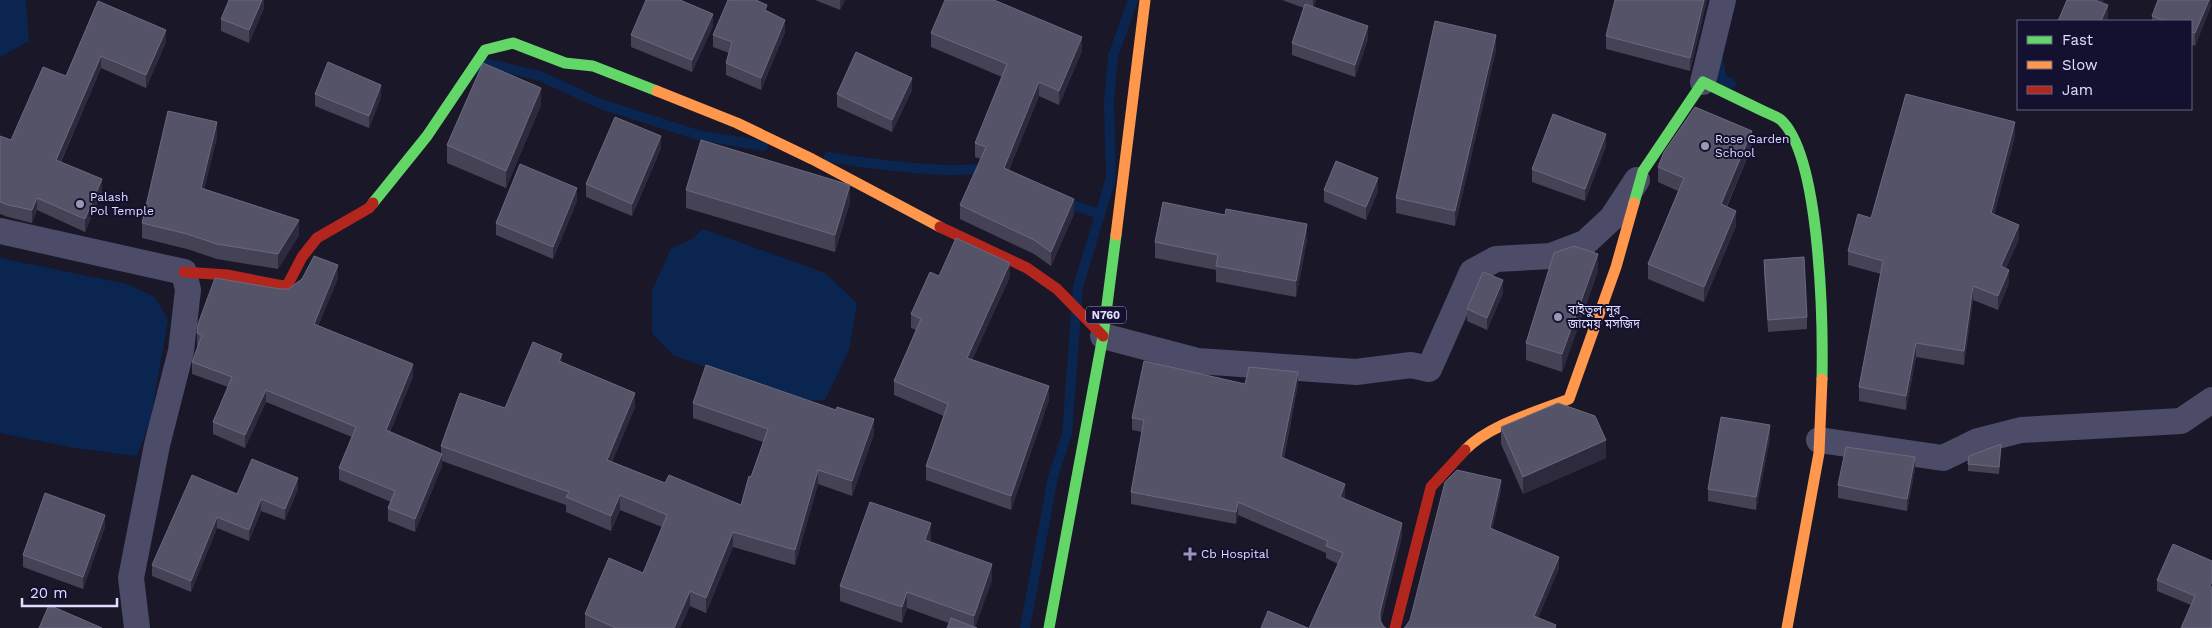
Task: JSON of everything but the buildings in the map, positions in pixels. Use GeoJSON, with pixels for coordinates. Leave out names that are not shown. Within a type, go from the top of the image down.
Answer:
{"type":"FeatureCollection","features":[{"type":"Feature","properties":{"kind":"main road","name":"N760"},"geometry":{"type":"LineString","coordinates":[[1048,628],[1103,336],[1145,0]]}},
{"type":"Feature","properties":{"kind":"main road"},"geometry":{"type":"LineString","coordinates":[[184,272],[212,273],[283,286],[288,284],[302,257],[317,238],[369,208],[417,146],[428,136],[485,50],[513,43],[565,63],[593,66],[737,122],[812,159],[922,219],[1027,268],[1057,289],[1103,336]]}},
{"type":"Feature","properties":{"kind":"main road"},"geometry":{"type":"LineString","coordinates":[[1395,628],[1431,487],[1473,442],[1512,421],[1569,399],[1616,267],[1643,171],[1704,82],[1781,120],[1796,141],[1809,190],[1819,259],[1823,336],[1819,453],[1787,628]]}},
{"type":"Feature","properties":{"kind":"street"},"geometry":{"type":"LineString","coordinates":[[1704,82],[1723,0]]}},
{"type":"Feature","properties":{"kind":"street"},"geometry":{"type":"LineString","coordinates":[[1103,336],[1198,361],[1356,372],[1411,365],[1429,369],[1472,272],[1496,259],[1551,256],[1585,243],[1612,218],[1643,171]]}},
{"type":"Feature","properties":{"kind":"street"},"geometry":{"type":"LineString","coordinates":[[0,231],[184,272],[188,290],[181,351],[157,445],[130,578],[138,628]]}},
{"type":"Feature","properties":{"kind":"street"},"geometry":{"type":"LineString","coordinates":[[1819,440],[1943,458],[1978,441],[2021,430],[2181,421],[2212,400]]}},
{"type":"Feature","properties":{"kind":"water"},"geometry":{"type":"Polygon","coordinates":[[[0,0],[26,0],[29,41],[0,57],[0,0]]]}},
{"type":"Feature","properties":{"kind":"water"},"geometry":{"type":"Polygon","coordinates":[[[703,229],[825,273],[857,303],[849,350],[825,400],[796,401],[673,355],[652,333],[652,291],[671,248],[691,240],[703,229]]]}},
{"type":"Feature","properties":{"kind":"water"},"geometry":{"type":"Polygon","coordinates":[[[0,258],[127,284],[155,297],[168,320],[150,422],[137,456],[75,448],[0,433],[0,258]]]}},
{"type":"Feature","properties":{"kind":"waterway"},"geometry":{"type":"LineString","coordinates":[[1025,628],[1053,477],[1067,434],[1078,287],[1111,178],[1109,103],[1113,56],[1133,0]]}},
{"type":"Feature","properties":{"kind":"waterway"},"geometry":{"type":"LineString","coordinates":[[1718,57],[1721,78],[1731,84]]}},
{"type":"Feature","properties":{"kind":"waterway"},"geometry":{"type":"LineString","coordinates":[[480,68],[485,63],[540,76],[601,104],[698,135],[763,146]]}},
{"type":"Feature","properties":{"kind":"waterway"},"geometry":{"type":"LineString","coordinates":[[829,157],[901,167],[950,170],[978,169],[988,171]]}},
{"type":"Feature","properties":{"kind":"waterway"},"geometry":{"type":"LineString","coordinates":[[1063,202],[1100,214]]}},
{"type":"Feature","properties":{"kind":"traffic: fast"},"geometry":{"type":"LineString","coordinates":[[373,203],[427,136],[485,50],[513,43],[565,63],[593,66],[657,91]]}},
{"type":"Feature","properties":{"kind":"traffic: fast"},"geometry":{"type":"LineString","coordinates":[[1634,203],[1643,171],[1703,82],[1781,120],[1794,140],[1804,168],[1812,204],[1820,283],[1822,379]]}},
{"type":"Feature","properties":{"kind":"traffic: fast"},"geometry":{"type":"LineString","coordinates":[[1049,628],[1103,336],[1116,235]]}},
{"type":"Feature","properties":{"kind":"traffic: slow"},"geometry":{"type":"LineString","coordinates":[[1116,235],[1145,0]]}},
{"type":"Feature","properties":{"kind":"traffic: slow"},"geometry":{"type":"LineString","coordinates":[[657,91],[737,123],[812,159],[940,227]]}},
{"type":"Feature","properties":{"kind":"traffic: slow"},"geometry":{"type":"LineString","coordinates":[[1465,450],[1475,441],[1500,426],[1569,399],[1616,267],[1634,203]]}},
{"type":"Feature","properties":{"kind":"traffic: slow"},"geometry":{"type":"LineString","coordinates":[[1787,628],[1819,453],[1822,379]]}},
{"type":"Feature","properties":{"kind":"traffic: jam"},"geometry":{"type":"LineString","coordinates":[[184,272],[227,275],[283,286],[288,284],[302,257],[317,238],[369,208],[373,203]]}},
{"type":"Feature","properties":{"kind":"traffic: jam"},"geometry":{"type":"LineString","coordinates":[[940,227],[1027,268],[1057,289],[1103,336]]}},
{"type":"Feature","properties":{"kind":"traffic: jam"},"geometry":{"type":"LineString","coordinates":[[1395,628],[1431,487],[1465,450]]}},
{"type":"Feature","properties":{"kind":"place","name":"Rose Garden School"},"geometry":{"type":"Point","coordinates":[1705,146]}},
{"type":"Feature","properties":{"kind":"place","name":"Palash Pol Temple"},"geometry":{"type":"Point","coordinates":[80,204]}},
{"type":"Feature","properties":{"kind":"place","name":"বাইতুল নূর জামেয় মসজিদ"},"geometry":{"type":"Point","coordinates":[1558,317]}},
{"type":"Feature","properties":{"kind":"place","name":"Cb Hospital"},"geometry":{"type":"Point","coordinates":[1190,554]}}]}
